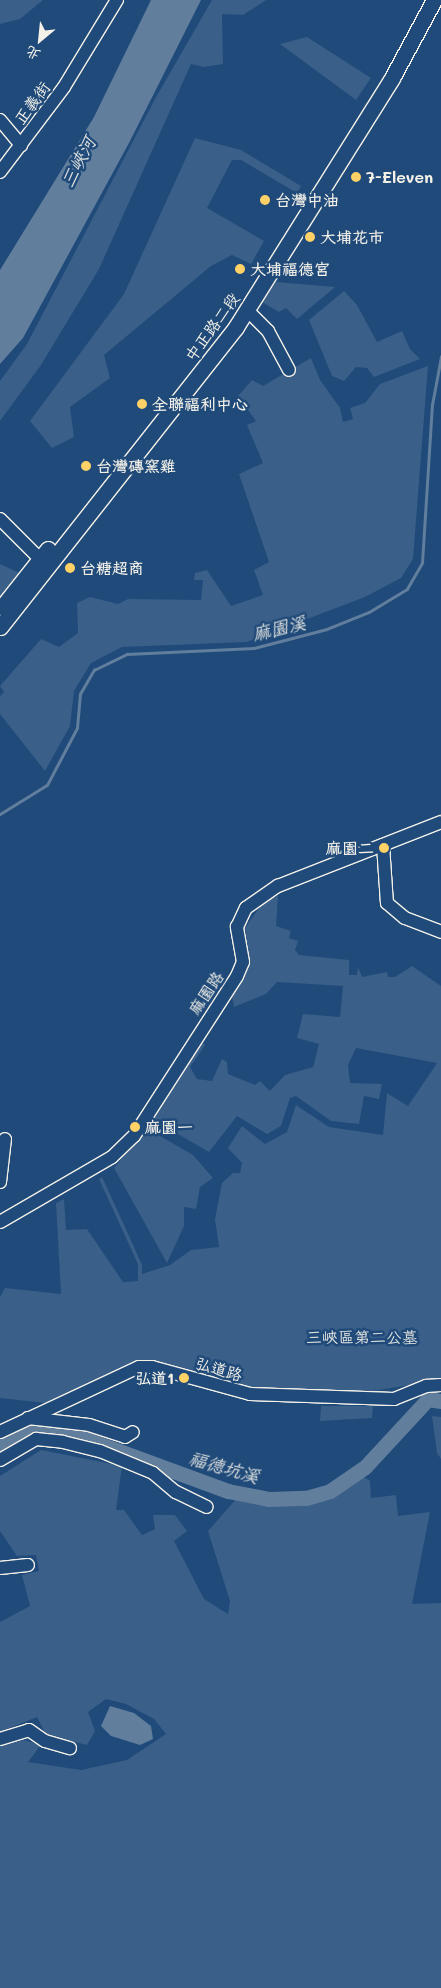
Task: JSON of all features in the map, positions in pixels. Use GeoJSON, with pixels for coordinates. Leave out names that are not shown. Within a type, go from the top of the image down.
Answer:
{"type":"FeatureCollection","features":[{"type":"Feature","properties":{"kind":"main road","name":"中正路二段"},"geometry":{"type":"LineString","coordinates":[[0,610],[239,307],[348,133],[424,0]]}},
{"type":"Feature","properties":{"kind":"main road","name":"中正路二段"},"geometry":{"type":"LineString","coordinates":[[0,627],[247,310],[392,78],[434,0]]}},
{"type":"Feature","properties":{"kind":"street","name":"正義街"},"geometry":{"type":"LineString","coordinates":[[0,172],[64,87],[117,0]]}},
{"type":"Feature","properties":{"kind":"street"},"geometry":{"type":"LineString","coordinates":[[0,120],[21,145]]}},
{"type":"Feature","properties":{"kind":"street"},"geometry":{"type":"LineString","coordinates":[[247,310],[268,331],[289,370]]}},
{"type":"Feature","properties":{"kind":"street"},"geometry":{"type":"LineString","coordinates":[[0,519],[40,559]]}},
{"type":"Feature","properties":{"kind":"street","name":"麻園路"},"geometry":{"type":"LineString","coordinates":[[1,1218],[112,1157],[134,1136],[237,976],[243,962],[237,927],[246,908],[278,886],[441,822]]}},
{"type":"Feature","properties":{"kind":"street"},"geometry":{"type":"LineString","coordinates":[[383,845],[387,903],[405,918],[441,932]]}},
{"type":"Feature","properties":{"kind":"street"},"geometry":{"type":"LineString","coordinates":[[0,1182],[4,1169],[5,1139]]}},
{"type":"Feature","properties":{"kind":"street","name":"弘道路"},"geometry":{"type":"LineString","coordinates":[[0,1432],[139,1367],[250,1394],[394,1399],[426,1386],[441,1385]]}},
{"type":"Feature","properties":{"kind":"street"},"geometry":{"type":"LineString","coordinates":[[28,1418],[89,1425],[125,1437],[133,1432]]}},
{"type":"Feature","properties":{"kind":"street"},"geometry":{"type":"LineString","coordinates":[[0,1460],[36,1439],[64,1442],[100,1451],[153,1473],[176,1492],[207,1507]]}},
{"type":"Feature","properties":{"kind":"street"},"geometry":{"type":"LineString","coordinates":[[0,1568],[28,1565]]}},
{"type":"Feature","properties":{"kind":"street"},"geometry":{"type":"LineString","coordinates":[[0,1739],[29,1730],[45,1741],[70,1748]]}},
{"type":"Feature","properties":{"kind":"green space"},"geometry":{"type":"Polygon","coordinates":[[[0,0],[43,0],[20,19],[0,24],[0,0]]]}},
{"type":"Feature","properties":{"kind":"green space"},"geometry":{"type":"Polygon","coordinates":[[[212,0],[266,0],[243,15],[222,14],[223,64],[204,67],[191,64],[99,269],[41,365],[0,421],[0,381],[27,344],[155,99],[212,0]]]}},
{"type":"Feature","properties":{"kind":"green space"},"geometry":{"type":"Polygon","coordinates":[[[307,37],[371,78],[356,100],[280,44],[307,37]]]}},
{"type":"Feature","properties":{"kind":"green space"},"geometry":{"type":"Polygon","coordinates":[[[195,138],[241,150],[301,186],[297,193],[241,160],[232,160],[207,208],[264,241],[251,264],[232,255],[211,266],[104,355],[110,378],[70,407],[74,437],[52,448],[30,421],[124,294],[195,138]]]}},
{"type":"Feature","properties":{"kind":"green space"},"geometry":{"type":"Polygon","coordinates":[[[276,282],[335,287],[297,319],[286,308],[279,312],[262,302],[276,282]]]}},
{"type":"Feature","properties":{"kind":"green space"},"geometry":{"type":"Polygon","coordinates":[[[344,291],[357,305],[377,342],[402,331],[410,349],[420,359],[374,377],[367,368],[356,367],[344,381],[332,376],[309,320],[344,291]]]}},
{"type":"Feature","properties":{"kind":"green space"},"geometry":{"type":"Polygon","coordinates":[[[311,358],[320,380],[340,408],[343,422],[353,419],[350,408],[365,403],[380,384],[428,366],[413,559],[401,578],[365,597],[247,642],[122,647],[91,663],[74,691],[70,726],[45,771],[0,714],[0,696],[4,692],[0,686],[41,639],[59,647],[78,633],[77,603],[90,597],[118,604],[128,599],[201,600],[203,580],[194,580],[195,573],[207,570],[231,606],[263,595],[254,570],[269,562],[239,474],[263,463],[247,425],[256,421],[238,396],[252,380],[263,386],[311,358]]]}},
{"type":"Feature","properties":{"kind":"green space"},"geometry":{"type":"Polygon","coordinates":[[[0,564],[22,574],[0,600],[0,564]]]}},
{"type":"Feature","properties":{"kind":"green space","name":"三峽區第二公墓"},"geometry":{"type":"Polygon","coordinates":[[[278,896],[276,926],[291,931],[289,938],[298,941],[295,950],[299,955],[349,960],[349,975],[357,975],[358,967],[362,977],[387,972],[388,977],[395,977],[412,966],[441,986],[441,1380],[360,1393],[238,1388],[143,1360],[45,1403],[0,1398],[0,1297],[5,1288],[61,1294],[56,1203],[64,1199],[66,1230],[87,1229],[123,1282],[138,1281],[138,1264],[99,1179],[102,1177],[124,1225],[142,1265],[142,1274],[170,1265],[191,1250],[219,1247],[215,1219],[222,1183],[233,1173],[240,1173],[242,1163],[228,1148],[242,1126],[265,1144],[287,1132],[296,1105],[329,1127],[383,1135],[387,1093],[408,1106],[437,1063],[356,1048],[348,1065],[350,1083],[382,1084],[379,1099],[364,1096],[359,1124],[331,1121],[296,1096],[290,1098],[281,1126],[267,1134],[237,1116],[209,1152],[152,1119],[201,1041],[205,1045],[190,1067],[197,1079],[212,1081],[222,1059],[227,1062],[228,1074],[255,1085],[260,1081],[270,1091],[285,1075],[313,1067],[319,1044],[297,1038],[303,1014],[340,1017],[343,986],[277,982],[266,994],[234,1007],[232,997],[250,963],[245,928],[264,901],[278,896]]]}},
{"type":"Feature","properties":{"kind":"green space"},"geometry":{"type":"Polygon","coordinates":[[[146,1128],[193,1155],[213,1178],[200,1187],[196,1209],[184,1207],[184,1226],[167,1263],[114,1168],[146,1128]]]}},
{"type":"Feature","properties":{"kind":"green space"},"geometry":{"type":"Polygon","coordinates":[[[321,1406],[373,1406],[372,1418],[320,1421],[321,1406]]]}},
{"type":"Feature","properties":{"kind":"green space"},"geometry":{"type":"Polygon","coordinates":[[[432,1416],[441,1417],[441,1459],[437,1453],[432,1416]]]}},
{"type":"Feature","properties":{"kind":"green space"},"geometry":{"type":"Polygon","coordinates":[[[41,1450],[122,1466],[116,1510],[124,1510],[142,1535],[155,1529],[153,1515],[175,1515],[187,1531],[174,1541],[204,1599],[228,1614],[230,1601],[208,1531],[237,1498],[304,1505],[331,1498],[363,1476],[370,1481],[371,1498],[396,1495],[398,1516],[430,1512],[412,1604],[441,1603],[441,1988],[0,1988],[0,1746],[24,1740],[41,1745],[28,1762],[81,1770],[127,1760],[166,1734],[154,1719],[126,1704],[106,1699],[88,1712],[95,1731],[87,1745],[46,1735],[37,1717],[0,1732],[0,1622],[30,1606],[22,1575],[39,1571],[36,1555],[17,1556],[0,1531],[0,1476],[41,1450]]]}},
{"type":"Feature","properties":{"kind":"water","name":"三峽河"},"geometry":{"type":"Polygon","coordinates":[[[151,0],[201,0],[129,143],[23,338],[0,364],[0,270],[94,117],[151,0]]]}},
{"type":"Feature","properties":{"kind":"water"},"geometry":{"type":"Polygon","coordinates":[[[110,1706],[134,1713],[151,1726],[153,1739],[140,1745],[111,1736],[101,1726],[110,1706]]]}},
{"type":"Feature","properties":{"kind":"waterway","name":"麻園溪"},"geometry":{"type":"LineString","coordinates":[[0,814],[47,785],[77,728],[80,694],[94,670],[127,654],[254,648],[327,629],[369,612],[407,589],[422,563],[432,405],[441,357]]}},
{"type":"Feature","properties":{"kind":"waterway","name":"福德坑溪"},"geometry":{"type":"LineString","coordinates":[[0,1446],[25,1430],[62,1430],[228,1491],[269,1499],[306,1498],[330,1491],[365,1467],[428,1399],[441,1401]]}},
{"type":"Feature","properties":{"kind":"place","name":"7-Eleven"},"geometry":{"type":"Point","coordinates":[356,177]}},
{"type":"Feature","properties":{"kind":"place","name":"台灣中油"},"geometry":{"type":"Point","coordinates":[265,200]}},
{"type":"Feature","properties":{"kind":"place","name":"大埔花市"},"geometry":{"type":"Point","coordinates":[310,237]}},
{"type":"Feature","properties":{"kind":"place","name":"大埔福德宮"},"geometry":{"type":"Point","coordinates":[240,269]}},
{"type":"Feature","properties":{"kind":"place","name":"全聯福利中心"},"geometry":{"type":"Point","coordinates":[142,404]}},
{"type":"Feature","properties":{"kind":"place","name":"台灣磚窯雞"},"geometry":{"type":"Point","coordinates":[86,466]}},
{"type":"Feature","properties":{"kind":"place","name":"台糖超商"},"geometry":{"type":"Point","coordinates":[70,568]}},
{"type":"Feature","properties":{"kind":"place","name":"麻園二"},"geometry":{"type":"Point","coordinates":[384,848]}},
{"type":"Feature","properties":{"kind":"place","name":"麻園一"},"geometry":{"type":"Point","coordinates":[135,1127]}},
{"type":"Feature","properties":{"kind":"place","name":"弘道1"},"geometry":{"type":"Point","coordinates":[184,1378]}}]}
